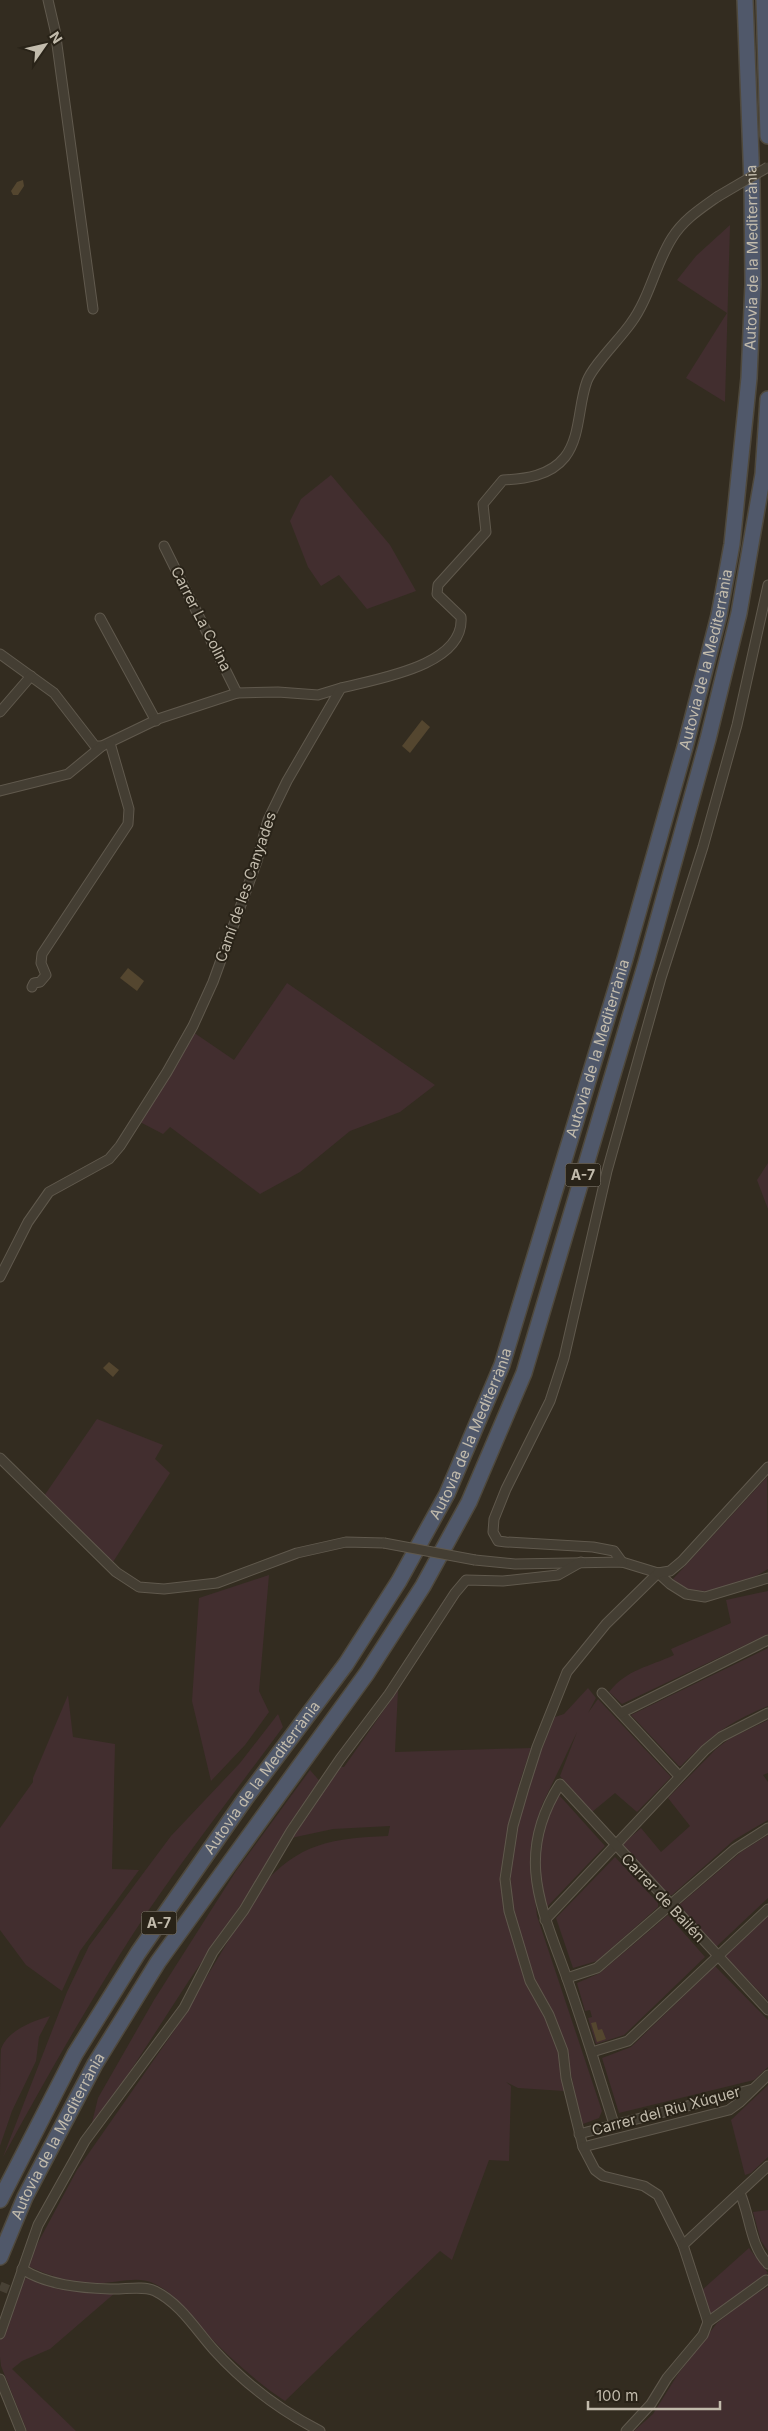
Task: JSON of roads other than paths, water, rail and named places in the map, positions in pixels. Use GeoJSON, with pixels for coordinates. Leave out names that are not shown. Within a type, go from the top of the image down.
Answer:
{"type":"FeatureCollection","features":[{"type":"Feature","properties":{"kind":"highway"},"geometry":{"type":"LineString","coordinates":[[736,0],[738,32],[748,55]]}},
{"type":"Feature","properties":{"kind":"highway","name":"Autovia de la Mediterrània"},"geometry":{"type":"LineString","coordinates":[[0,2200],[75,2054],[138,1953],[245,1799],[346,1664],[399,1581],[447,1494],[502,1366],[622,969],[685,747],[719,614],[731,553],[742,471],[750,378],[752,264],[748,55],[745,0]]}},
{"type":"Feature","properties":{"kind":"highway"},"geometry":{"type":"LineString","coordinates":[[764,0],[767,48],[768,136]]}},
{"type":"Feature","properties":{"kind":"highway","name":"Autovia de la Mediterrània"},"geometry":{"type":"LineString","coordinates":[[0,2257],[25,2198],[95,2064],[158,1962],[367,1673],[423,1586],[469,1502],[524,1374],[646,963],[708,739],[739,613],[763,474],[768,399]]}},
{"type":"Feature","properties":{"kind":"street"},"geometry":{"type":"LineString","coordinates":[[48,0],[55,30],[93,309]]}},
{"type":"Feature","properties":{"kind":"street"},"geometry":{"type":"LineString","coordinates":[[0,791],[68,774],[106,745],[156,720],[237,693],[278,692],[318,695],[424,665],[442,655],[452,645],[462,625],[461,617],[437,594],[438,585],[486,532],[483,504],[503,480],[524,479],[546,473],[566,457],[573,440],[587,379],[632,322],[648,296],[672,238],[684,222],[717,197],[768,167]]}},
{"type":"Feature","properties":{"kind":"street","name":"Carrer La Colina"},"geometry":{"type":"LineString","coordinates":[[164,546],[237,693]]}},
{"type":"Feature","properties":{"kind":"street"},"geometry":{"type":"LineString","coordinates":[[622,1562],[614,1551],[593,1547],[498,1541],[493,1532],[506,1489],[550,1401],[564,1358],[607,1171],[737,725],[768,585]]}},
{"type":"Feature","properties":{"kind":"street"},"geometry":{"type":"LineString","coordinates":[[100,618],[156,720]]}},
{"type":"Feature","properties":{"kind":"street"},"geometry":{"type":"LineString","coordinates":[[0,654],[54,693],[95,746],[106,745]]}},
{"type":"Feature","properties":{"kind":"street"},"geometry":{"type":"LineString","coordinates":[[0,712],[31,676]]}},
{"type":"Feature","properties":{"kind":"street","name":"Camí de les Canyades"},"geometry":{"type":"LineString","coordinates":[[0,1277],[28,1222],[49,1192],[109,1159],[120,1146],[171,1064],[193,1026],[213,982],[257,861],[268,820],[287,782],[341,688]]}},
{"type":"Feature","properties":{"kind":"street"},"geometry":{"type":"LineString","coordinates":[[32,987],[34,983],[40,982],[46,976],[41,963],[42,954],[128,824],[129,809],[106,745]]}},
{"type":"Feature","properties":{"kind":"street"},"geometry":{"type":"LineString","coordinates":[[0,1458],[116,1572],[139,1587],[164,1590],[217,1583],[297,1553],[346,1542],[384,1543],[475,1560],[515,1564],[622,1562],[658,1573],[670,1584],[696,1597],[705,1597],[768,1578]]}},
{"type":"Feature","properties":{"kind":"street"},"geometry":{"type":"LineString","coordinates":[[626,2431],[651,2404],[667,2378],[704,2335],[708,2322],[683,2245],[658,2195],[644,2186],[603,2176],[595,2170],[583,2147],[563,2051],[549,2015],[530,1981],[509,1911],[505,1879],[508,1854],[513,1826],[537,1747],[568,1672],[606,1624],[658,1573],[670,1571],[682,1561],[766,1470]]}},
{"type":"Feature","properties":{"kind":"street"},"geometry":{"type":"LineString","coordinates":[[0,2334],[38,2225],[85,2141],[184,2008],[213,1952],[244,1910],[291,1831],[340,1759],[389,1694],[455,1594],[466,1580],[503,1581],[558,1576],[582,1562]]}},
{"type":"Feature","properties":{"kind":"street"},"geometry":{"type":"LineString","coordinates":[[621,1713],[768,1640]]}},
{"type":"Feature","properties":{"kind":"street"},"geometry":{"type":"LineString","coordinates":[[602,1693],[679,1776]]}},
{"type":"Feature","properties":{"kind":"street"},"geometry":{"type":"LineString","coordinates":[[614,2124],[567,1978],[545,1920],[679,1776],[721,1736],[768,1713]]}},
{"type":"Feature","properties":{"kind":"street","name":"Carrer de Bailén"},"geometry":{"type":"LineString","coordinates":[[545,1920],[539,1903],[536,1855],[541,1821],[547,1805],[560,1784],[669,1906],[768,2010]]}},
{"type":"Feature","properties":{"kind":"street"},"geometry":{"type":"LineString","coordinates":[[567,1978],[598,1968],[735,1849],[768,1828]]}},
{"type":"Feature","properties":{"kind":"street"},"geometry":{"type":"LineString","coordinates":[[592,2052],[628,2041],[768,1909]]}},
{"type":"Feature","properties":{"kind":"street","name":"Carrer del Riu Xúquer"},"geometry":{"type":"LineString","coordinates":[[583,2147],[729,2110],[768,2074]]}},
{"type":"Feature","properties":{"kind":"street","name":"Carrer del Riu Xúquer"},"geometry":{"type":"LineString","coordinates":[[579,2134],[753,2088]]}},
{"type":"Feature","properties":{"kind":"street"},"geometry":{"type":"LineString","coordinates":[[683,2245],[768,2166]]}},
{"type":"Feature","properties":{"kind":"street"},"geometry":{"type":"LineString","coordinates":[[740,2193],[747,2207],[754,2240],[768,2264]]}},
{"type":"Feature","properties":{"kind":"street"},"geometry":{"type":"LineString","coordinates":[[22,2269],[50,2283],[109,2289],[154,2290],[178,2307],[239,2376],[264,2396],[320,2431]]}},
{"type":"Feature","properties":{"kind":"street"},"geometry":{"type":"LineString","coordinates":[[708,2322],[766,2280]]}},
{"type":"Feature","properties":{"kind":"street"},"geometry":{"type":"LineString","coordinates":[[0,2379],[22,2431]]}},
{"type":"Feature","properties":{"kind":"tunnel"},"geometry":{"type":"LineString","coordinates":[[0,2286],[15,2292]]}}]}
